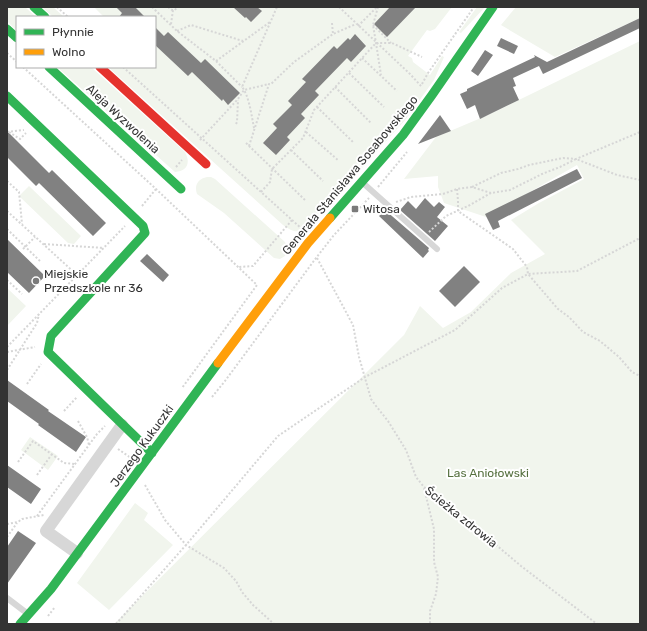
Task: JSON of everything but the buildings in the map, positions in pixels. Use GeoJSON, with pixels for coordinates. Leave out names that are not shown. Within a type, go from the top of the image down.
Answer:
{"type":"FeatureCollection","features":[{"type":"Feature","properties":{"kind":"street"},"geometry":{"type":"LineString","coordinates":[[34,7],[44,16]]}},
{"type":"Feature","properties":{"kind":"street","name":"Generała Stanisława Sosabowskiego"},"geometry":{"type":"LineString","coordinates":[[280,280],[308,243],[403,135],[493,7]]}},
{"type":"Feature","properties":{"kind":"street"},"geometry":{"type":"LineString","coordinates":[[7,29],[16,37]]}},
{"type":"Feature","properties":{"kind":"street","name":"Aleja Wyzwolenia"},"geometry":{"type":"LineString","coordinates":[[50,68],[181,189]]}},
{"type":"Feature","properties":{"kind":"street","name":"Aleja Wyzwolenia"},"geometry":{"type":"LineString","coordinates":[[101,68],[206,164]]}},
{"type":"Feature","properties":{"kind":"street"},"geometry":{"type":"LineString","coordinates":[[7,96],[143,226],[145,233],[51,336],[49,348],[118,421],[152,453]]}},
{"type":"Feature","properties":{"kind":"street","name":"Jerzego Kukuczki"},"geometry":{"type":"LineString","coordinates":[[20,624],[51,589],[280,280]]}},
{"type":"Feature","properties":{"kind":"street"},"geometry":{"type":"LineString","coordinates":[[77,553],[46,531],[109,443],[118,421]]}},
{"type":"Feature","properties":{"kind":"lane"},"geometry":{"type":"LineString","coordinates":[[362,182],[437,249]]}},
{"type":"Feature","properties":{"kind":"lane"},"geometry":{"type":"LineString","coordinates":[[7,598],[29,614]]}},
{"type":"Feature","properties":{"kind":"path"},"geometry":{"type":"LineString","coordinates":[[57,7],[67,16]]}},
{"type":"Feature","properties":{"kind":"path"},"geometry":{"type":"LineString","coordinates":[[152,7],[177,31],[216,61],[242,87],[254,130]]}},
{"type":"Feature","properties":{"kind":"path"},"geometry":{"type":"LineString","coordinates":[[168,7],[173,10]]}},
{"type":"Feature","properties":{"kind":"path"},"geometry":{"type":"LineString","coordinates":[[171,25],[173,10],[177,7]]}},
{"type":"Feature","properties":{"kind":"path"},"geometry":{"type":"LineString","coordinates":[[242,87],[277,7]]}},
{"type":"Feature","properties":{"kind":"path"},"geometry":{"type":"LineString","coordinates":[[339,7],[421,86],[428,73],[474,7]]}},
{"type":"Feature","properties":{"kind":"path"},"geometry":{"type":"LineString","coordinates":[[7,347],[134,217],[156,189],[238,99],[244,90],[271,84],[294,62],[333,34],[357,25],[377,7]]}},
{"type":"Feature","properties":{"kind":"path"},"geometry":{"type":"LineString","coordinates":[[377,7],[373,25],[381,75]]}},
{"type":"Feature","properties":{"kind":"path"},"geometry":{"type":"LineString","coordinates":[[216,61],[270,22]]}},
{"type":"Feature","properties":{"kind":"path"},"geometry":{"type":"LineString","coordinates":[[332,23],[333,34]]}},
{"type":"Feature","properties":{"kind":"path"},"geometry":{"type":"LineString","coordinates":[[177,31],[191,25],[244,42]]}},
{"type":"Feature","properties":{"kind":"path"},"geometry":{"type":"LineString","coordinates":[[373,25],[392,43],[422,57]]}},
{"type":"Feature","properties":{"kind":"path"},"geometry":{"type":"LineString","coordinates":[[260,192],[270,182],[272,169],[303,138],[314,110],[376,43],[392,43]]}},
{"type":"Feature","properties":{"kind":"path"},"geometry":{"type":"LineString","coordinates":[[7,53],[16,61]]}},
{"type":"Feature","properties":{"kind":"path"},"geometry":{"type":"LineString","coordinates":[[362,58],[397,91]]}},
{"type":"Feature","properties":{"kind":"path"},"geometry":{"type":"LineString","coordinates":[[24,68],[156,189],[257,285],[181,389]]}},
{"type":"Feature","properties":{"kind":"path"},"geometry":{"type":"LineString","coordinates":[[124,68],[201,139],[303,229]]}},
{"type":"Feature","properties":{"kind":"path"},"geometry":{"type":"LineString","coordinates":[[349,73],[384,107]]}},
{"type":"Feature","properties":{"kind":"path"},"geometry":{"type":"LineString","coordinates":[[249,146],[269,84]]}},
{"type":"Feature","properties":{"kind":"path"},"geometry":{"type":"LineString","coordinates":[[335,87],[371,123]]}},
{"type":"Feature","properties":{"kind":"path"},"geometry":{"type":"LineString","coordinates":[[236,124],[238,99]]}},
{"type":"Feature","properties":{"kind":"path"},"geometry":{"type":"LineString","coordinates":[[317,107],[354,144]]}},
{"type":"Feature","properties":{"kind":"path"},"geometry":{"type":"LineString","coordinates":[[29,130],[20,138],[8,132],[16,131],[29,130]]}},
{"type":"Feature","properties":{"kind":"path"},"geometry":{"type":"LineString","coordinates":[[306,132],[339,161]]}},
{"type":"Feature","properties":{"kind":"path"},"geometry":{"type":"LineString","coordinates":[[472,187],[491,192],[510,190],[542,174],[640,132]]}},
{"type":"Feature","properties":{"kind":"path"},"geometry":{"type":"LineString","coordinates":[[246,143],[306,201]]}},
{"type":"Feature","properties":{"kind":"path"},"geometry":{"type":"LineString","coordinates":[[290,150],[323,181]]}},
{"type":"Feature","properties":{"kind":"path"},"geometry":{"type":"LineString","coordinates":[[211,397],[225,381],[334,235],[374,192],[408,151]]}},
{"type":"Feature","properties":{"kind":"path"},"geometry":{"type":"LineString","coordinates":[[387,205],[411,197],[443,194],[472,187],[501,173],[563,158],[576,159],[617,175],[640,180]]}},
{"type":"Feature","properties":{"kind":"path"},"geometry":{"type":"LineString","coordinates":[[7,181],[19,192],[22,225]]}},
{"type":"Feature","properties":{"kind":"path"},"geometry":{"type":"LineString","coordinates":[[456,190],[458,210]]}},
{"type":"Feature","properties":{"kind":"path"},"geometry":{"type":"LineString","coordinates":[[424,237],[446,216],[468,206],[491,192]]}},
{"type":"Feature","properties":{"kind":"path"},"geometry":{"type":"LineString","coordinates":[[458,210],[513,249],[527,267],[528,274],[558,309],[569,317],[583,332],[600,341],[632,372],[640,376]]}},
{"type":"Feature","properties":{"kind":"path"},"geometry":{"type":"LineString","coordinates":[[7,211],[77,275]]}},
{"type":"Feature","properties":{"kind":"path"},"geometry":{"type":"LineString","coordinates":[[238,267],[253,266],[292,220]]}},
{"type":"Feature","properties":{"kind":"path"},"geometry":{"type":"LineString","coordinates":[[7,229],[41,262]]}},
{"type":"Feature","properties":{"kind":"path"},"geometry":{"type":"LineString","coordinates":[[22,249],[35,237]]}},
{"type":"Feature","properties":{"kind":"path"},"geometry":{"type":"LineString","coordinates":[[116,624],[186,545],[278,436],[365,377],[455,330],[502,288],[528,274],[577,270],[640,238]]}},
{"type":"Feature","properties":{"kind":"path"},"geometry":{"type":"LineString","coordinates":[[43,244],[104,248]]}},
{"type":"Feature","properties":{"kind":"path","name":"Ścieżka zdrowia"},"geometry":{"type":"LineString","coordinates":[[316,258],[353,325],[359,357],[371,399],[388,421],[406,450],[416,477],[424,487],[520,566],[597,624]]}},
{"type":"Feature","properties":{"kind":"path"},"geometry":{"type":"LineString","coordinates":[[7,280],[22,294]]}},
{"type":"Feature","properties":{"kind":"path"},"geometry":{"type":"LineString","coordinates":[[7,370],[37,323],[39,314]]}},
{"type":"Feature","properties":{"kind":"path"},"geometry":{"type":"LineString","coordinates":[[7,352],[20,349],[49,348]]}},
{"type":"Feature","properties":{"kind":"path"},"geometry":{"type":"LineString","coordinates":[[27,384],[49,348]]}},
{"type":"Feature","properties":{"kind":"path"},"geometry":{"type":"LineString","coordinates":[[78,421],[87,437],[89,445]]}},
{"type":"Feature","properties":{"kind":"path"},"geometry":{"type":"LineString","coordinates":[[38,516],[96,434],[118,421]]}},
{"type":"Feature","properties":{"kind":"path"},"geometry":{"type":"LineString","coordinates":[[18,462],[33,441],[64,463],[75,464]]}},
{"type":"Feature","properties":{"kind":"path"},"geometry":{"type":"LineString","coordinates":[[109,443],[131,458],[141,443]]}},
{"type":"Feature","properties":{"kind":"path"},"geometry":{"type":"LineString","coordinates":[[37,475],[52,454]]}},
{"type":"Feature","properties":{"kind":"path"},"geometry":{"type":"LineString","coordinates":[[141,491],[145,485],[165,520],[186,545],[224,568],[236,581],[242,592],[253,606],[274,624]]}},
{"type":"Feature","properties":{"kind":"path"},"geometry":{"type":"LineString","coordinates":[[424,487],[434,529],[434,562],[438,577],[436,594],[430,611],[430,624]]}},
{"type":"Feature","properties":{"kind":"path"},"geometry":{"type":"LineString","coordinates":[[7,537],[22,519],[60,512]]}},
{"type":"Feature","properties":{"kind":"path"},"geometry":{"type":"LineString","coordinates":[[7,523],[18,522]]}},
{"type":"Feature","properties":{"kind":"path"},"geometry":{"type":"LineString","coordinates":[[48,616],[56,604]]}},
{"type":"Feature","properties":{"kind":"green space"},"geometry":{"type":"Polygon","coordinates":[[[7,7],[25,7],[35,16],[16,16],[16,30],[7,21],[7,7]]]}},
{"type":"Feature","properties":{"kind":"green space"},"geometry":{"type":"Polygon","coordinates":[[[42,7],[53,7],[63,16],[52,16],[42,7]]]}},
{"type":"Feature","properties":{"kind":"green space"},"geometry":{"type":"Polygon","coordinates":[[[94,7],[452,7],[435,29],[430,31],[427,30],[408,56],[412,58],[413,62],[430,75],[442,56],[444,57],[434,80],[406,119],[309,227],[302,231],[293,231],[283,225],[109,68],[156,68],[156,16],[103,16],[94,7]]]}},
{"type":"Feature","properties":{"kind":"green space"},"geometry":{"type":"Polygon","coordinates":[[[477,7],[485,7],[461,33],[459,32],[477,7]]]}},
{"type":"Feature","properties":{"kind":"green space"},"geometry":{"type":"Polygon","coordinates":[[[516,7],[640,7],[640,18],[555,57],[501,25],[516,7]]]}},
{"type":"Feature","properties":{"kind":"green space","name":"Las Aniołowski"},"geometry":{"type":"Polygon","coordinates":[[[640,41],[640,624],[114,624],[404,335],[420,306],[443,328],[471,312],[511,273],[545,254],[511,220],[584,179],[577,165],[486,217],[444,203],[438,187],[438,176],[404,179],[436,137],[488,115],[640,41]]]}},
{"type":"Feature","properties":{"kind":"green space"},"geometry":{"type":"Polygon","coordinates":[[[58,68],[92,68],[185,152],[188,160],[187,166],[182,170],[175,172],[58,68]]]}},
{"type":"Feature","properties":{"kind":"green space"},"geometry":{"type":"Polygon","coordinates":[[[207,177],[215,179],[285,242],[288,249],[285,256],[280,259],[274,258],[224,213],[197,194],[196,185],[201,179],[207,177]]]}},
{"type":"Feature","properties":{"kind":"green space"},"geometry":{"type":"Polygon","coordinates":[[[29,186],[81,236],[74,244],[68,243],[19,196],[29,186]]]}},
{"type":"Feature","properties":{"kind":"green space"},"geometry":{"type":"Polygon","coordinates":[[[7,288],[26,306],[7,326],[7,288]]]}},
{"type":"Feature","properties":{"kind":"green space"},"geometry":{"type":"Polygon","coordinates":[[[30,437],[58,456],[48,470],[21,450],[30,437]]]}},
{"type":"Feature","properties":{"kind":"green space"},"geometry":{"type":"Polygon","coordinates":[[[135,503],[148,513],[144,520],[173,545],[109,610],[77,583],[135,503]]]}},
{"type":"Feature","properties":{"kind":"traffic: fast"},"geometry":{"type":"LineString","coordinates":[[34,7],[44,16]]}},
{"type":"Feature","properties":{"kind":"traffic: fast"},"geometry":{"type":"LineString","coordinates":[[330,218],[403,135],[493,7]]}},
{"type":"Feature","properties":{"kind":"traffic: fast"},"geometry":{"type":"LineString","coordinates":[[7,29],[16,37]]}},
{"type":"Feature","properties":{"kind":"traffic: fast"},"geometry":{"type":"LineString","coordinates":[[50,68],[181,189]]}},
{"type":"Feature","properties":{"kind":"traffic: fast"},"geometry":{"type":"LineString","coordinates":[[7,96],[143,226],[145,233],[51,336],[48,352],[152,453]]}},
{"type":"Feature","properties":{"kind":"traffic: fast"},"geometry":{"type":"LineString","coordinates":[[20,624],[51,589],[218,363]]}},
{"type":"Feature","properties":{"kind":"traffic: slow"},"geometry":{"type":"LineString","coordinates":[[218,363],[308,243],[330,218]]}},
{"type":"Feature","properties":{"kind":"traffic: jam"},"geometry":{"type":"LineString","coordinates":[[101,68],[206,164]]}},
{"type":"Feature","properties":{"kind":"place","name":"Witosa"},"geometry":{"type":"Point","coordinates":[355,209]}},
{"type":"Feature","properties":{"kind":"place","name":"Miejskie Przedszkole nr 36"},"geometry":{"type":"Point","coordinates":[36,281]}}]}
